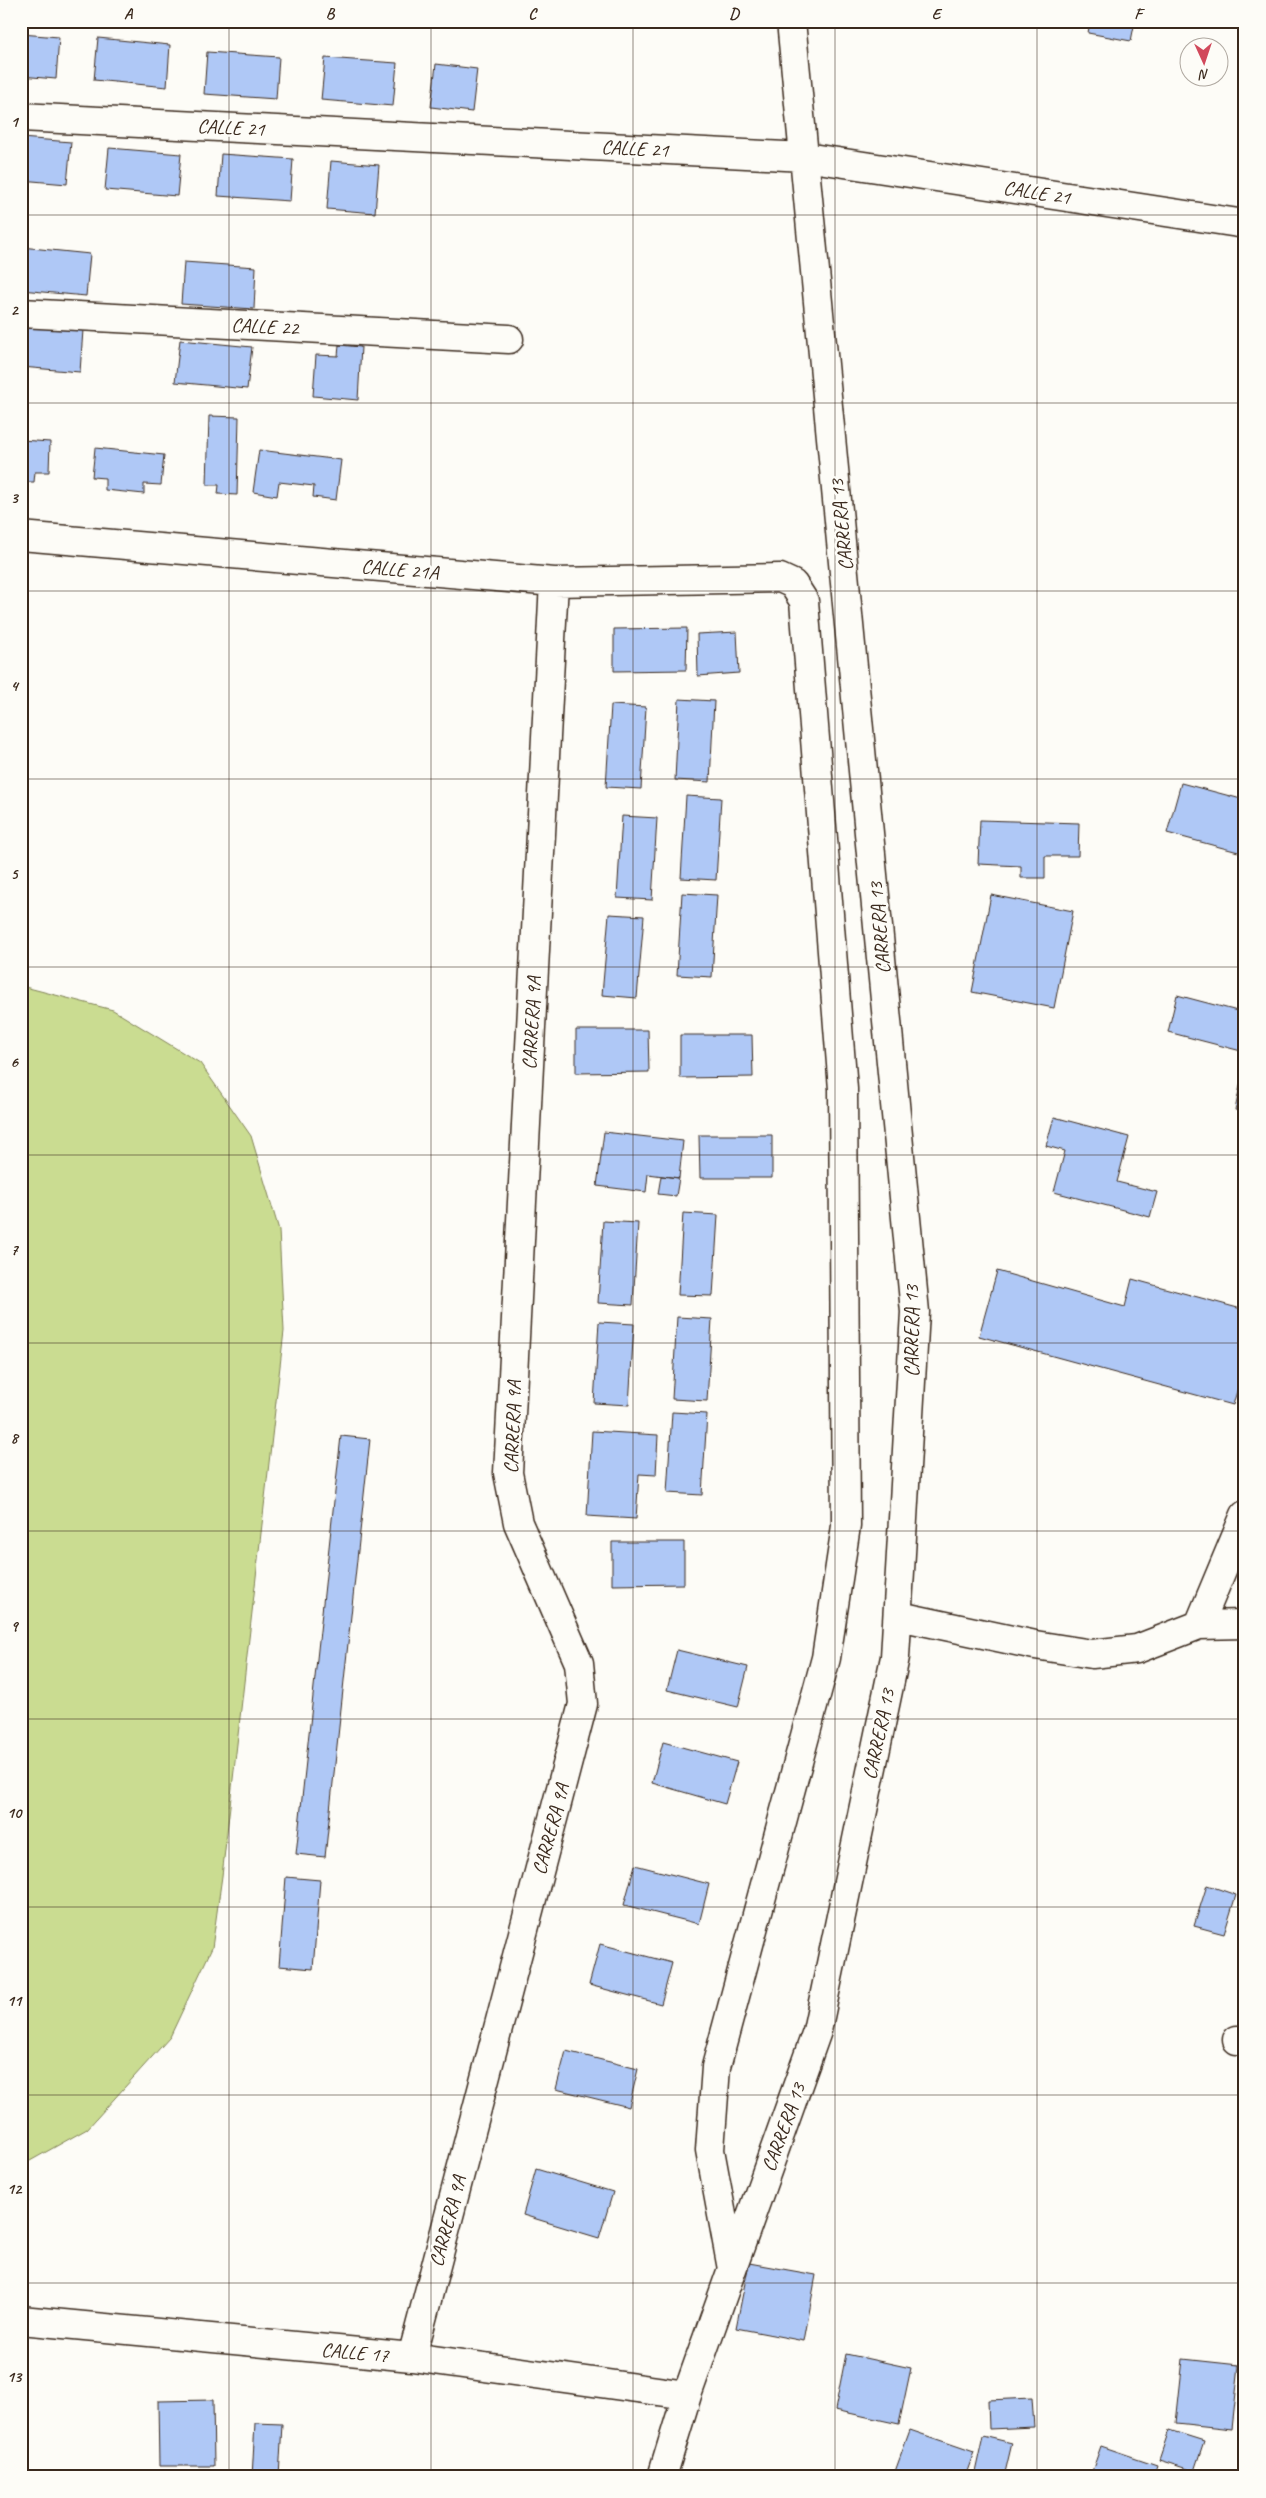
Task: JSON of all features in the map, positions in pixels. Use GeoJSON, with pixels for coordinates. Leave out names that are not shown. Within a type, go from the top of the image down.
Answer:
{"type":"FeatureCollection","features":[{"type":"Feature","properties":{"kind":"street","name":"CARRERA 13"},"geometry":{"type":"LineString","coordinates":[[662,2477],[687,2395],[817,2031],[895,1657],[899,1616],[915,1312],[791,21]]}},
{"type":"Feature","properties":{"kind":"street","name":"CALLE 21"},"geometry":{"type":"LineString","coordinates":[[21,117],[805,156],[1245,224]]}},
{"type":"Feature","properties":{"kind":"street","name":"CALLE 22"},"geometry":{"type":"LineString","coordinates":[[21,313],[509,338]]}},
{"type":"Feature","properties":{"kind":"street","name":"CALLE 21A"},"geometry":{"type":"LineString","coordinates":[[21,536],[554,582],[780,578],[794,584],[804,601],[843,1089],[846,1526],[826,1658],[716,2067],[710,2150],[732,2269]]}},
{"type":"Feature","properties":{"kind":"street","name":"CARRERA 9A"},"geometry":{"type":"LineString","coordinates":[[412,2357],[583,1704],[579,1663],[518,1523],[508,1473],[554,582]]}},
{"type":"Feature","properties":{"kind":"street"},"geometry":{"type":"LineString","coordinates":[[1199,1625],[1245,1515]]}},
{"type":"Feature","properties":{"kind":"street"},"geometry":{"type":"LineString","coordinates":[[899,1616],[1035,1645],[1092,1654],[1138,1649],[1199,1625],[1245,1624]]}},
{"type":"Feature","properties":{"kind":"street","name":"CALLE 17"},"geometry":{"type":"LineString","coordinates":[[21,2320],[412,2357],[687,2395]]}},
{"type":"Feature","properties":{"kind":"green space"},"geometry":{"type":"Polygon","coordinates":[[[21,986],[113,1010],[200,1063],[251,1136],[279,1230],[284,1331],[222,1876],[212,1948],[170,2037],[87,2129],[21,2166],[21,986]]]}},
{"type":"Feature","properties":{"kind":"building"},"geometry":{"type":"Polygon","coordinates":[[[1090,21],[1135,21],[1131,41],[1088,33],[1090,21]]]}},
{"type":"Feature","properties":{"kind":"building"},"geometry":{"type":"Polygon","coordinates":[[[21,34],[59,37],[56,79],[21,76],[21,34]]]}},
{"type":"Feature","properties":{"kind":"building"},"geometry":{"type":"Polygon","coordinates":[[[98,38],[170,45],[167,87],[94,80],[98,38]]]}},
{"type":"Feature","properties":{"kind":"building"},"geometry":{"type":"Polygon","coordinates":[[[207,52],[279,57],[276,99],[204,94],[207,52]]]}},
{"type":"Feature","properties":{"kind":"building"},"geometry":{"type":"Polygon","coordinates":[[[325,58],[397,63],[393,106],[321,100],[325,58]]]}},
{"type":"Feature","properties":{"kind":"building"},"geometry":{"type":"Polygon","coordinates":[[[436,64],[477,69],[472,112],[431,107],[436,64]]]}},
{"type":"Feature","properties":{"kind":"building"},"geometry":{"type":"Polygon","coordinates":[[[21,138],[71,142],[67,184],[21,180],[21,138]]]}},
{"type":"Feature","properties":{"kind":"building"},"geometry":{"type":"Polygon","coordinates":[[[109,148],[181,154],[177,196],[105,190],[109,148]]]}},
{"type":"Feature","properties":{"kind":"building"},"geometry":{"type":"Polygon","coordinates":[[[221,154],[293,159],[290,201],[218,196],[221,154]]]}},
{"type":"Feature","properties":{"kind":"building"},"geometry":{"type":"Polygon","coordinates":[[[331,161],[379,165],[375,213],[327,209],[331,161]]]}},
{"type":"Feature","properties":{"kind":"building"},"geometry":{"type":"Polygon","coordinates":[[[21,247],[90,254],[86,296],[21,290],[21,247]]]}},
{"type":"Feature","properties":{"kind":"building"},"geometry":{"type":"Polygon","coordinates":[[[184,262],[256,267],[254,309],[181,304],[184,262]]]}},
{"type":"Feature","properties":{"kind":"building"},"geometry":{"type":"Polygon","coordinates":[[[21,324],[83,330],[80,372],[21,367],[21,324]]]}},
{"type":"Feature","properties":{"kind":"building"},"geometry":{"type":"Polygon","coordinates":[[[180,340],[252,347],[247,389],[175,382],[180,340]]]}},
{"type":"Feature","properties":{"kind":"building"},"geometry":{"type":"Polygon","coordinates":[[[339,345],[361,347],[358,400],[313,396],[316,355],[338,356],[339,345]]]}},
{"type":"Feature","properties":{"kind":"building"},"geometry":{"type":"Polygon","coordinates":[[[209,416],[239,417],[237,495],[218,494],[219,485],[207,485],[209,416]]]}},
{"type":"Feature","properties":{"kind":"building"},"geometry":{"type":"Polygon","coordinates":[[[21,440],[50,442],[49,472],[35,472],[34,482],[21,482],[21,440]]]}},
{"type":"Feature","properties":{"kind":"building"},"geometry":{"type":"Polygon","coordinates":[[[95,448],[164,455],[161,485],[144,484],[144,494],[105,490],[105,478],[92,477],[95,448]]]}},
{"type":"Feature","properties":{"kind":"building"},"geometry":{"type":"Polygon","coordinates":[[[259,450],[341,460],[336,500],[313,497],[314,486],[279,482],[277,496],[253,492],[259,450]]]}},
{"type":"Feature","properties":{"kind":"building"},"geometry":{"type":"Polygon","coordinates":[[[687,628],[686,670],[614,671],[614,629],[687,628]]]}},
{"type":"Feature","properties":{"kind":"building"},"geometry":{"type":"Polygon","coordinates":[[[737,632],[739,673],[698,676],[697,634],[737,632]]]}},
{"type":"Feature","properties":{"kind":"building"},"geometry":{"type":"Polygon","coordinates":[[[679,699],[714,701],[710,782],[675,780],[679,699]]]}},
{"type":"Feature","properties":{"kind":"building"},"geometry":{"type":"Polygon","coordinates":[[[611,705],[646,707],[641,789],[606,787],[611,705]]]}},
{"type":"Feature","properties":{"kind":"building"},"geometry":{"type":"Polygon","coordinates":[[[1181,783],[1245,800],[1245,844],[1242,853],[1167,833],[1181,783]]]}},
{"type":"Feature","properties":{"kind":"building"},"geometry":{"type":"Polygon","coordinates":[[[686,796],[721,798],[716,880],[681,878],[686,796]]]}},
{"type":"Feature","properties":{"kind":"building"},"geometry":{"type":"Polygon","coordinates":[[[622,816],[657,818],[652,900],[617,898],[622,816]]]}},
{"type":"Feature","properties":{"kind":"building"},"geometry":{"type":"Polygon","coordinates":[[[980,820],[1079,823],[1078,856],[1045,856],[1045,878],[1021,878],[1021,866],[978,864],[980,820]]]}},
{"type":"Feature","properties":{"kind":"building"},"geometry":{"type":"Polygon","coordinates":[[[682,893],[717,895],[712,977],[677,975],[682,893]]]}},
{"type":"Feature","properties":{"kind":"building"},"geometry":{"type":"Polygon","coordinates":[[[991,895],[1073,911],[1054,1008],[972,992],[991,895]]]}},
{"type":"Feature","properties":{"kind":"building"},"geometry":{"type":"Polygon","coordinates":[[[609,914],[644,916],[637,998],[602,995],[609,914]]]}},
{"type":"Feature","properties":{"kind":"building"},"geometry":{"type":"Polygon","coordinates":[[[1177,995],[1245,1013],[1245,1052],[1168,1032],[1177,995]]]}},
{"type":"Feature","properties":{"kind":"building"},"geometry":{"type":"Polygon","coordinates":[[[576,1030],[648,1030],[649,1072],[576,1073],[576,1030]]]}},
{"type":"Feature","properties":{"kind":"building"},"geometry":{"type":"Polygon","coordinates":[[[680,1035],[752,1035],[753,1077],[680,1078],[680,1035]]]}},
{"type":"Feature","properties":{"kind":"building"},"geometry":{"type":"Polygon","coordinates":[[[1245,1061],[1245,1112],[1235,1110],[1245,1061]]]}},
{"type":"Feature","properties":{"kind":"building"},"geometry":{"type":"Polygon","coordinates":[[[1054,1117],[1129,1137],[1117,1182],[1157,1192],[1150,1217],[1054,1192],[1065,1151],[1046,1146],[1054,1117]]]}},
{"type":"Feature","properties":{"kind":"building"},"geometry":{"type":"Polygon","coordinates":[[[604,1132],[683,1141],[679,1178],[648,1174],[646,1192],[597,1186],[604,1132]]]}},
{"type":"Feature","properties":{"kind":"building"},"geometry":{"type":"Polygon","coordinates":[[[699,1135],[772,1135],[772,1178],[700,1178],[699,1135]]]}},
{"type":"Feature","properties":{"kind":"building"},"geometry":{"type":"Polygon","coordinates":[[[661,1176],[679,1178],[676,1196],[658,1194],[661,1176]]]}},
{"type":"Feature","properties":{"kind":"building"},"geometry":{"type":"Polygon","coordinates":[[[683,1213],[718,1215],[713,1296],[678,1295],[683,1213]]]}},
{"type":"Feature","properties":{"kind":"building"},"geometry":{"type":"Polygon","coordinates":[[[603,1221],[638,1223],[633,1305],[598,1303],[603,1221]]]}},
{"type":"Feature","properties":{"kind":"building"},"geometry":{"type":"Polygon","coordinates":[[[997,1271],[1125,1307],[1132,1279],[1245,1310],[1245,1363],[1233,1405],[979,1336],[997,1271]]]}},
{"type":"Feature","properties":{"kind":"building"},"geometry":{"type":"Polygon","coordinates":[[[677,1317],[712,1319],[707,1401],[672,1399],[677,1317]]]}},
{"type":"Feature","properties":{"kind":"building"},"geometry":{"type":"Polygon","coordinates":[[[599,1322],[634,1324],[629,1405],[594,1403],[599,1322]]]}},
{"type":"Feature","properties":{"kind":"building"},"geometry":{"type":"Polygon","coordinates":[[[672,1412],[707,1414],[702,1495],[667,1493],[672,1412]]]}},
{"type":"Feature","properties":{"kind":"building"},"geometry":{"type":"Polygon","coordinates":[[[592,1431],[658,1435],[656,1475],[639,1474],[636,1519],[587,1516],[592,1431]]]}},
{"type":"Feature","properties":{"kind":"building"},"geometry":{"type":"Polygon","coordinates":[[[341,1436],[370,1439],[325,1857],[296,1854],[341,1436]]]}},
{"type":"Feature","properties":{"kind":"building"},"geometry":{"type":"Polygon","coordinates":[[[612,1542],[684,1542],[684,1584],[612,1585],[612,1542]]]}},
{"type":"Feature","properties":{"kind":"building"},"geometry":{"type":"Polygon","coordinates":[[[677,1650],[748,1667],[738,1707],[667,1690],[677,1650]]]}},
{"type":"Feature","properties":{"kind":"building"},"geometry":{"type":"Polygon","coordinates":[[[663,1742],[737,1762],[725,1804],[652,1783],[663,1742]]]}},
{"type":"Feature","properties":{"kind":"building"},"geometry":{"type":"Polygon","coordinates":[[[635,1865],[709,1884],[699,1924],[624,1905],[635,1865]]]}},
{"type":"Feature","properties":{"kind":"building"},"geometry":{"type":"Polygon","coordinates":[[[286,1877],[320,1880],[313,1969],[279,1966],[286,1877]]]}},
{"type":"Feature","properties":{"kind":"building"},"geometry":{"type":"Polygon","coordinates":[[[1207,1885],[1236,1895],[1224,1934],[1194,1926],[1207,1885]]]}},
{"type":"Feature","properties":{"kind":"building"},"geometry":{"type":"Polygon","coordinates":[[[600,1944],[672,1963],[661,2004],[589,1985],[600,1944]]]}},
{"type":"Feature","properties":{"kind":"building"},"geometry":{"type":"Polygon","coordinates":[[[566,2051],[638,2069],[629,2107],[556,2089],[566,2051]]]}},
{"type":"Feature","properties":{"kind":"building"},"geometry":{"type":"Polygon","coordinates":[[[536,2169],[613,2192],[599,2238],[523,2215],[536,2169]]]}},
{"type":"Feature","properties":{"kind":"building"},"geometry":{"type":"Polygon","coordinates":[[[749,2263],[816,2275],[804,2341],[736,2328],[749,2263]]]}},
{"type":"Feature","properties":{"kind":"building"},"geometry":{"type":"Polygon","coordinates":[[[846,2354],[911,2368],[899,2424],[835,2410],[846,2354]]]}},
{"type":"Feature","properties":{"kind":"building"},"geometry":{"type":"Polygon","coordinates":[[[1183,2359],[1239,2365],[1232,2429],[1176,2423],[1183,2359]]]}},
{"type":"Feature","properties":{"kind":"building"},"geometry":{"type":"Polygon","coordinates":[[[1032,2398],[1034,2427],[989,2429],[988,2400],[1032,2398]]]}},
{"type":"Feature","properties":{"kind":"building"},"geometry":{"type":"Polygon","coordinates":[[[213,2400],[214,2466],[159,2466],[158,2401],[213,2400]]]}},
{"type":"Feature","properties":{"kind":"building"},"geometry":{"type":"Polygon","coordinates":[[[255,2423],[282,2424],[279,2477],[252,2477],[255,2423]]]}},
{"type":"Feature","properties":{"kind":"building"},"geometry":{"type":"Polygon","coordinates":[[[910,2430],[974,2452],[965,2477],[893,2477],[910,2430]]]}},
{"type":"Feature","properties":{"kind":"building"},"geometry":{"type":"Polygon","coordinates":[[[1169,2430],[1204,2441],[1194,2471],[1159,2460],[1169,2430]]]}},
{"type":"Feature","properties":{"kind":"building"},"geometry":{"type":"Polygon","coordinates":[[[983,2436],[1012,2443],[1004,2477],[974,2477],[983,2436]]]}},
{"type":"Feature","properties":{"kind":"building"},"geometry":{"type":"Polygon","coordinates":[[[1101,2446],[1157,2465],[1153,2477],[1090,2477],[1101,2446]]]}}]}
